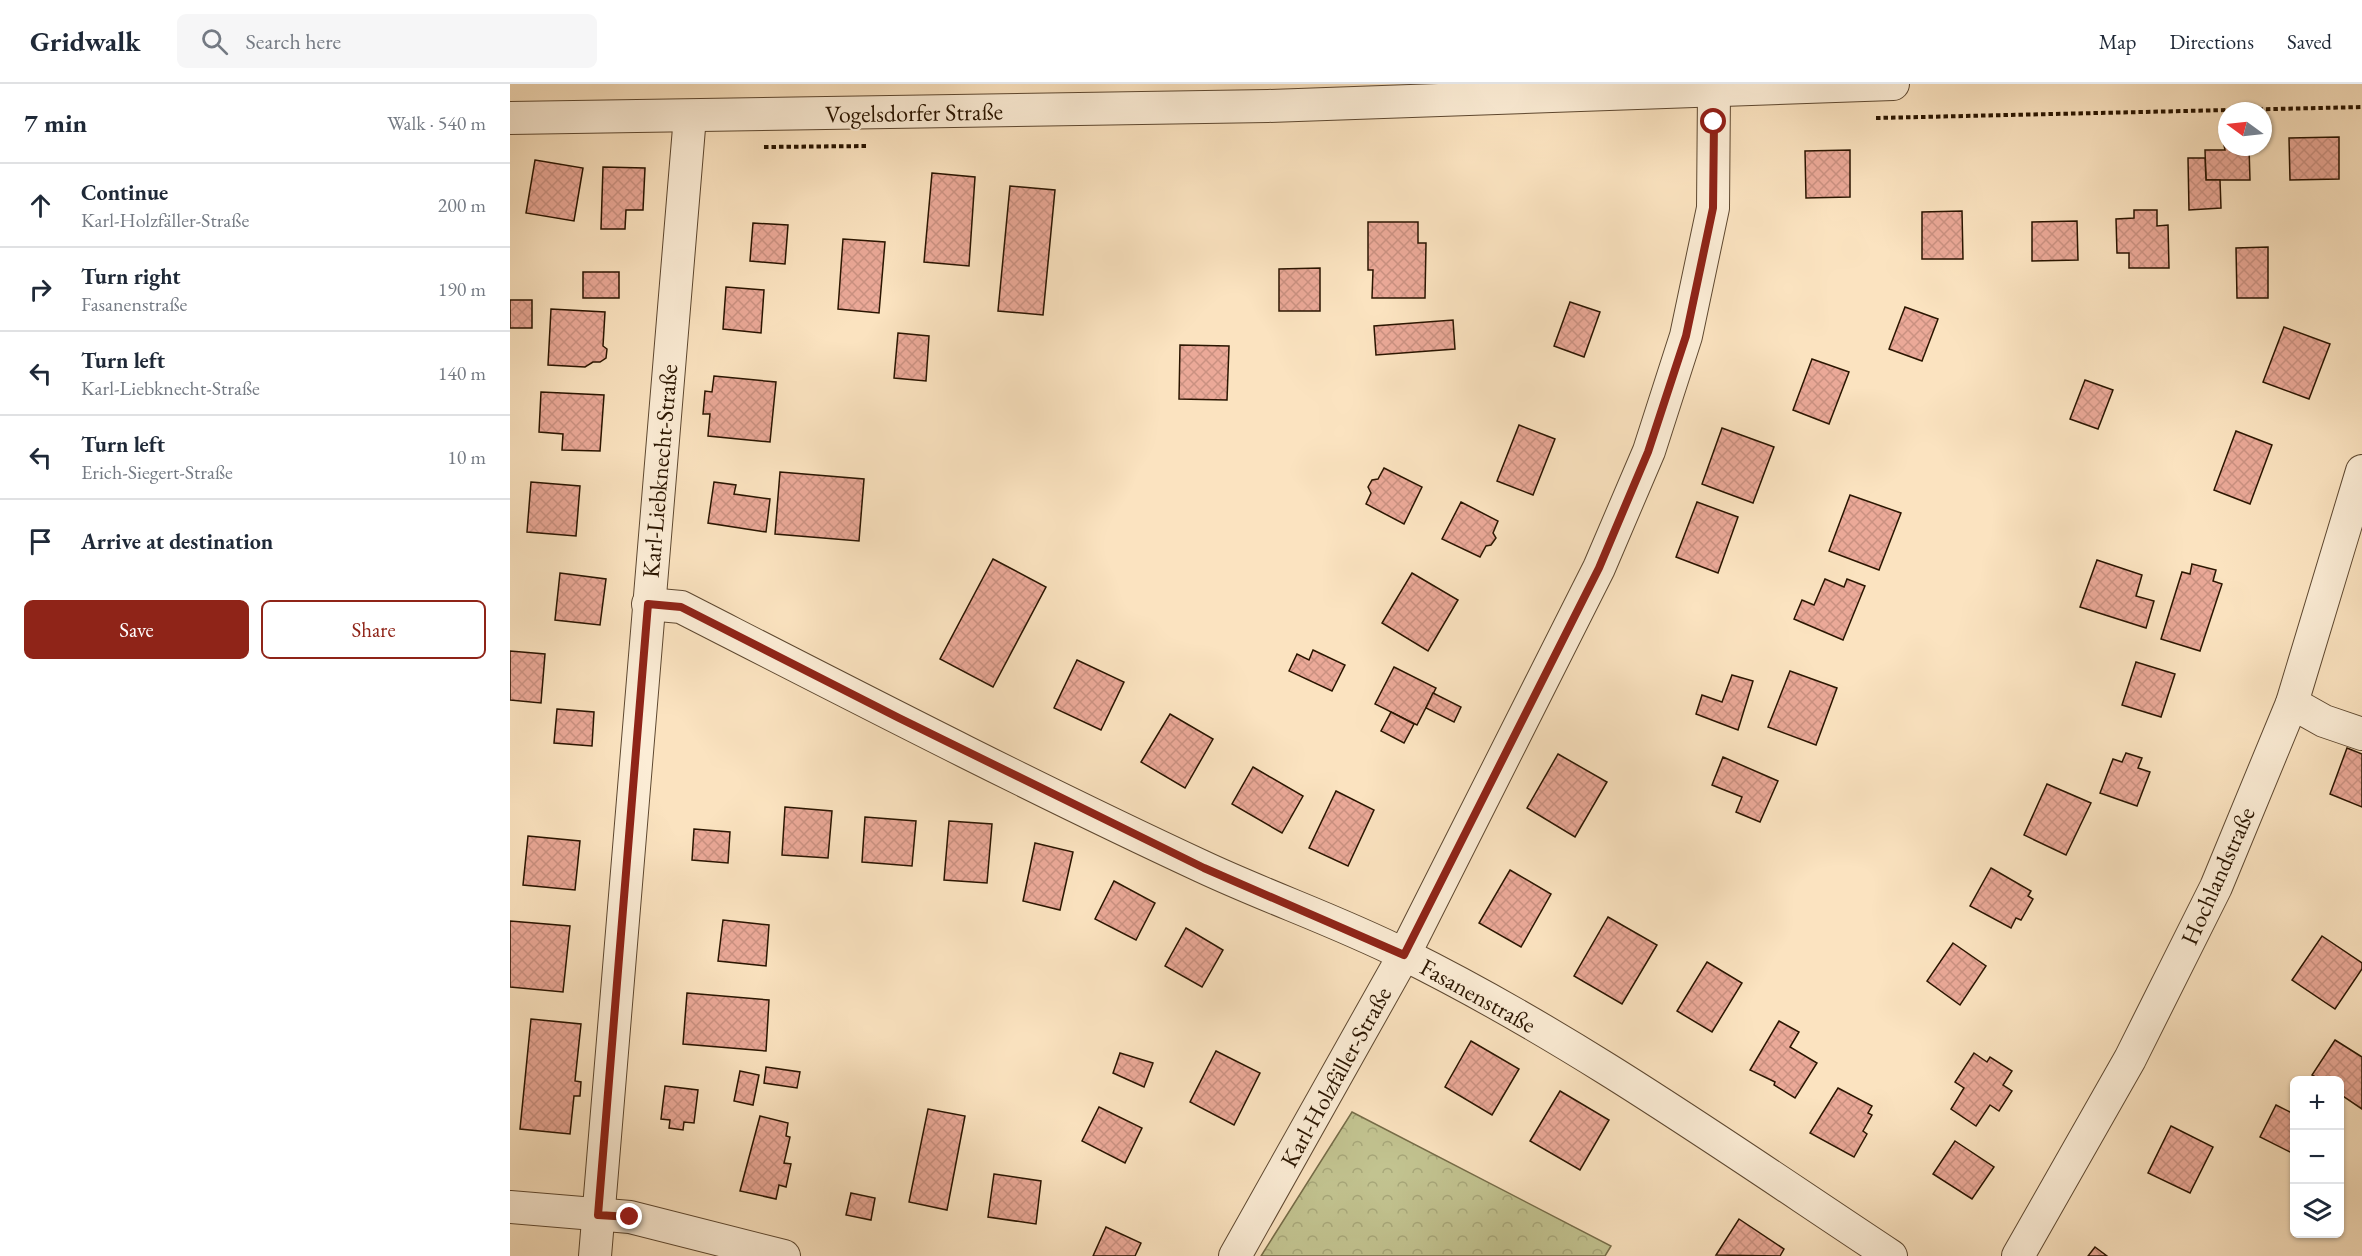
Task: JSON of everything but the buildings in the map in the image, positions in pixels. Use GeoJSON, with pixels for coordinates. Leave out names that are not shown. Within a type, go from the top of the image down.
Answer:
{"type":"FeatureCollection","features":[{"type":"Feature","properties":{"kind":"street","name":"Vogelsdorfer Straße"},"geometry":{"type":"LineString","coordinates":[[510,117],[690,116],[1308,94],[1714,91],[1893,84]]}},
{"type":"Feature","properties":{"kind":"street","name":"Karl-Holzfäller-Straße"},"geometry":{"type":"LineString","coordinates":[[1235,1256],[1404,955],[1599,568],[1648,452],[1686,336],[1713,208],[1714,91]]}},
{"type":"Feature","properties":{"kind":"street","name":"Karl-Liebknecht-Straße"},"geometry":{"type":"LineString","coordinates":[[595,1256],[690,116]]}},
{"type":"Feature","properties":{"kind":"street","name":"Hochlandstraße"},"geometry":{"type":"LineString","coordinates":[[2018,1256],[2130,1059],[2216,887],[2292,703],[2362,471]]}},
{"type":"Feature","properties":{"kind":"street","name":"Fasanenstraße"},"geometry":{"type":"LineString","coordinates":[[648,604],[681,607],[899,718],[1204,868],[1404,955],[1530,1024],[1631,1084],[1891,1256]]}},
{"type":"Feature","properties":{"kind":"street"},"geometry":{"type":"LineString","coordinates":[[2292,703],[2324,720],[2362,734]]}},
{"type":"Feature","properties":{"kind":"street"},"geometry":{"type":"LineString","coordinates":[[510,1207],[630,1217],[784,1256]]}},
{"type":"Feature","properties":{"kind":"green space"},"geometry":{"type":"Polygon","coordinates":[[[1352,1112],[1611,1246],[1605,1256],[1261,1256],[1352,1112]]]}},
{"type":"Feature","properties":{"kind":"route"},"geometry":{"type":"LineString","coordinates":[[630,1217],[598,1215],[648,604],[681,607],[899,718],[1204,868],[1305,909],[1404,955],[1599,568],[1648,452],[1686,336],[1713,208],[1714,122]]}}]}
